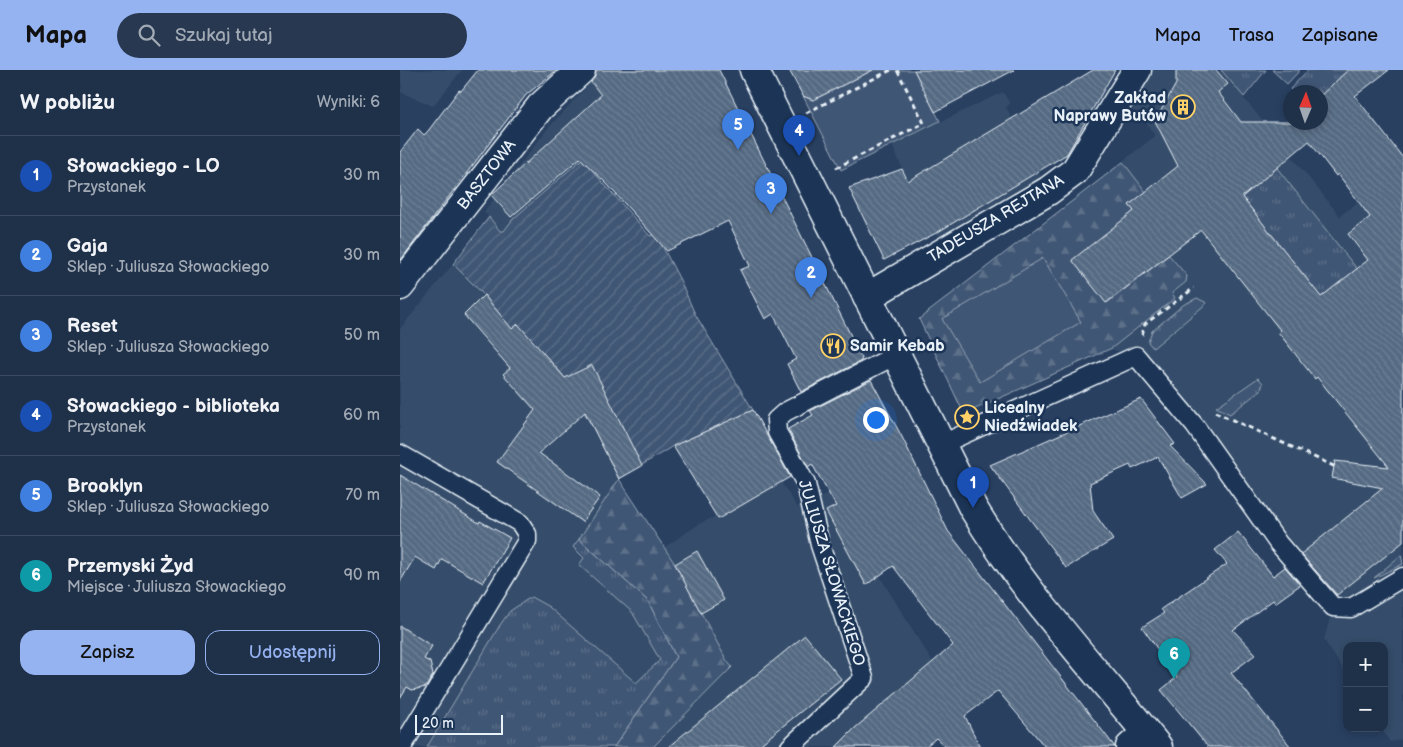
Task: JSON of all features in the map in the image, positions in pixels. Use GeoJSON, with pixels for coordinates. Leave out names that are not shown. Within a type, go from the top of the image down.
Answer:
{"type":"FeatureCollection","features":[{"type":"Feature","properties":{"kind":"street","name":"BASZTOWA"},"geometry":{"type":"LineString","coordinates":[[400,286],[540,107],[581,70]]}},
{"type":"Feature","properties":{"kind":"street"},"geometry":{"type":"LineString","coordinates":[[754,70],[973,508],[999,551],[1145,742]]}},
{"type":"Feature","properties":{"kind":"street","name":"TADEUSZA REJTANA"},"geometry":{"type":"LineString","coordinates":[[868,297],[1048,191],[1075,171],[1137,70]]}},
{"type":"Feature","properties":{"kind":"lane","name":"JULIUSZA SŁOWACKIEGO"},"geometry":{"type":"LineString","coordinates":[[790,747],[864,678],[820,545],[806,484],[778,432],[776,420],[785,412],[896,355]]}},
{"type":"Feature","properties":{"kind":"lane"},"geometry":{"type":"LineString","coordinates":[[940,445],[1136,356],[1195,426],[1278,543],[1333,607],[1351,608],[1403,577]]}},
{"type":"Feature","properties":{"kind":"lane"},"geometry":{"type":"LineString","coordinates":[[400,454],[520,523],[527,534],[524,547],[402,747]]}},
{"type":"Feature","properties":{"kind":"path"},"geometry":{"type":"LineString","coordinates":[[805,113],[891,70]]}},
{"type":"Feature","properties":{"kind":"path"},"geometry":{"type":"LineString","coordinates":[[833,170],[924,123],[897,70]]}},
{"type":"Feature","properties":{"kind":"path"},"geometry":{"type":"LineString","coordinates":[[1136,356],[1145,324],[1194,288]]}},
{"type":"Feature","properties":{"kind":"path"},"geometry":{"type":"LineString","coordinates":[[1176,405],[1212,411],[1338,468]]}},
{"type":"Feature","properties":{"kind":"shaded area"},"geometry":{"type":"Polygon","coordinates":[[[400,70],[462,70],[433,106],[400,92],[402,87],[400,70]]]}},
{"type":"Feature","properties":{"kind":"shaded area"},"geometry":{"type":"Polygon","coordinates":[[[1137,70],[1221,70],[1340,216],[1403,167],[1403,739],[1390,742],[1384,732],[1388,732],[1388,642],[1343,642],[1343,669],[1324,640],[1333,607],[1136,356],[1111,349],[964,414],[919,319],[1155,136],[1146,122],[1121,99],[1137,70]]]}},
{"type":"Feature","properties":{"kind":"shaded area"},"geometry":{"type":"Polygon","coordinates":[[[591,82],[623,123],[513,219],[504,231],[501,231],[484,212],[548,128],[591,82]]]}},
{"type":"Feature","properties":{"kind":"shaded area"},"geometry":{"type":"Polygon","coordinates":[[[1003,92],[1010,104],[1006,107],[1048,191],[947,249],[908,181],[892,145],[1003,92]]]}},
{"type":"Feature","properties":{"kind":"shaded area"},"geometry":{"type":"Polygon","coordinates":[[[453,264],[484,295],[511,329],[518,324],[562,374],[596,433],[619,479],[665,547],[699,524],[748,501],[781,482],[797,507],[829,494],[943,679],[880,747],[400,747],[400,329],[453,264]]]}},
{"type":"Feature","properties":{"kind":"green space"},"geometry":{"type":"Polygon","coordinates":[[[873,70],[914,70],[940,121],[841,170],[803,96],[813,100],[873,70]]]}},
{"type":"Feature","properties":{"kind":"green space"},"geometry":{"type":"Polygon","coordinates":[[[1221,70],[1266,70],[1244,97],[1221,70]]]}},
{"type":"Feature","properties":{"kind":"green space"},"geometry":{"type":"Polygon","coordinates":[[[1272,70],[1300,70],[1287,84],[1272,70]]]}},
{"type":"Feature","properties":{"kind":"green space"},"geometry":{"type":"Polygon","coordinates":[[[1308,70],[1348,70],[1328,89],[1328,85],[1294,85],[1308,70]]]}},
{"type":"Feature","properties":{"kind":"green space"},"geometry":{"type":"Polygon","coordinates":[[[582,159],[650,236],[656,234],[695,314],[753,410],[673,446],[619,479],[596,433],[562,374],[518,325],[512,329],[484,295],[453,264],[489,217],[500,231],[504,231],[513,219],[582,159]]]}},
{"type":"Feature","properties":{"kind":"green space"},"geometry":{"type":"Polygon","coordinates":[[[1123,162],[1146,192],[1129,205],[1134,211],[1073,261],[1107,303],[1169,255],[1187,276],[1186,282],[1172,293],[1175,298],[1112,348],[964,414],[919,319],[1123,162]]]}},
{"type":"Feature","properties":{"kind":"green space"},"geometry":{"type":"Polygon","coordinates":[[[1277,168],[1357,269],[1321,297],[1242,197],[1277,168]]]}},
{"type":"Feature","properties":{"kind":"green space"},"geometry":{"type":"Polygon","coordinates":[[[1043,258],[1081,322],[980,382],[942,319],[1043,258]]]}},
{"type":"Feature","properties":{"kind":"green space"},"geometry":{"type":"Polygon","coordinates":[[[1197,298],[1207,303],[1153,348],[1148,342],[1152,331],[1183,305],[1197,298]]]}},
{"type":"Feature","properties":{"kind":"green space"},"geometry":{"type":"Polygon","coordinates":[[[1258,378],[1263,383],[1261,390],[1230,414],[1216,407],[1258,378]]]}},
{"type":"Feature","properties":{"kind":"green space"},"geometry":{"type":"Polygon","coordinates":[[[619,479],[675,564],[732,667],[653,747],[614,747],[676,657],[648,601],[579,539],[619,479]]]}},
{"type":"Feature","properties":{"kind":"green space"},"geometry":{"type":"Polygon","coordinates":[[[579,539],[648,601],[676,657],[614,747],[427,747],[500,625],[510,611],[531,597],[549,607],[636,683],[660,660],[632,612],[579,565],[584,558],[573,547],[579,539]]]}},
{"type":"Feature","properties":{"kind":"green space"},"geometry":{"type":"Polygon","coordinates":[[[1401,555],[1403,564],[1374,578],[1401,555]]]}},
{"type":"Feature","properties":{"kind":"building"},"geometry":{"type":"Polygon","coordinates":[[[478,70],[557,70],[526,95],[400,261],[400,152],[418,129],[424,135],[428,131],[459,90],[461,91],[478,70]]]}},
{"type":"Feature","properties":{"kind":"building"},"geometry":{"type":"Polygon","coordinates":[[[596,70],[719,70],[862,358],[861,361],[801,392],[787,364],[796,359],[773,314],[765,319],[740,270],[750,266],[728,221],[667,251],[606,183],[580,158],[511,217],[491,195],[601,95],[591,82],[596,70]]]}},
{"type":"Feature","properties":{"kind":"building"},"geometry":{"type":"Polygon","coordinates":[[[789,70],[873,70],[813,100],[803,96],[789,70]]]}},
{"type":"Feature","properties":{"kind":"building"},"geometry":{"type":"Polygon","coordinates":[[[914,70],[1014,70],[935,112],[914,70]]]}},
{"type":"Feature","properties":{"kind":"building"},"geometry":{"type":"Polygon","coordinates":[[[1093,70],[1115,70],[1067,154],[938,232],[884,260],[849,188],[902,169],[908,181],[1093,70]]]}},
{"type":"Feature","properties":{"kind":"building"},"geometry":{"type":"Polygon","coordinates":[[[1176,70],[1216,70],[1228,84],[1218,92],[1241,122],[1283,122],[1283,130],[1328,130],[1328,89],[1348,70],[1389,70],[1355,96],[1403,158],[1403,542],[1337,595],[1301,554],[1383,488],[1332,478],[1335,461],[1389,467],[1317,377],[1315,379],[1278,332],[1280,330],[1201,230],[1106,303],[1072,260],[1134,211],[1129,205],[1178,166],[1155,121],[1176,84],[1176,70]],[[1309,141],[1242,197],[1321,297],[1368,260],[1348,234],[1370,217],[1338,174],[1336,176],[1309,141]]]}},
{"type":"Feature","properties":{"kind":"building"},"geometry":{"type":"Polygon","coordinates":[[[484,295],[512,329],[518,324],[565,378],[592,365],[642,466],[619,479],[585,412],[539,453],[600,497],[582,522],[497,462],[535,410],[503,374],[510,368],[464,315],[484,295]]]}},
{"type":"Feature","properties":{"kind":"building"},"geometry":{"type":"Polygon","coordinates":[[[871,380],[902,437],[948,531],[1115,747],[1045,747],[998,691],[965,716],[980,747],[946,747],[936,738],[925,747],[836,747],[855,728],[953,645],[893,566],[866,585],[826,511],[836,506],[812,464],[808,467],[788,429],[813,415],[810,411],[871,380]]]}},
{"type":"Feature","properties":{"kind":"building"},"geometry":{"type":"Polygon","coordinates":[[[1141,399],[1175,444],[1170,446],[1207,484],[1182,498],[1158,457],[1132,469],[1130,465],[1090,483],[1093,511],[1113,540],[1066,568],[990,465],[1141,399]]]}},
{"type":"Feature","properties":{"kind":"building"},"geometry":{"type":"Polygon","coordinates":[[[753,410],[790,477],[718,519],[673,446],[753,410]]]}},
{"type":"Feature","properties":{"kind":"building"},"geometry":{"type":"Polygon","coordinates":[[[400,475],[479,523],[480,521],[510,538],[483,583],[442,559],[436,570],[415,557],[400,582],[400,475]]]}},
{"type":"Feature","properties":{"kind":"building"},"geometry":{"type":"Polygon","coordinates":[[[1238,532],[1273,576],[1285,567],[1300,585],[1275,603],[1273,600],[1233,630],[1256,654],[1231,673],[1291,747],[1208,747],[1161,690],[1177,677],[1142,627],[1164,613],[1161,609],[1227,564],[1215,550],[1238,532]]]}},
{"type":"Feature","properties":{"kind":"building"},"geometry":{"type":"Polygon","coordinates":[[[697,551],[724,600],[701,613],[675,564],[697,551]]]}},
{"type":"Feature","properties":{"kind":"building"},"geometry":{"type":"Polygon","coordinates":[[[400,626],[432,646],[424,659],[430,662],[433,675],[426,687],[412,690],[407,687],[400,698],[400,626]]]}},
{"type":"Feature","properties":{"kind":"building"},"geometry":{"type":"Polygon","coordinates":[[[805,635],[841,679],[757,747],[668,747],[805,635]]]}},
{"type":"Feature","properties":{"kind":"place","name":"Zakład Naprawy Butów"},"geometry":{"type":"Point","coordinates":[1183,107]}},
{"type":"Feature","properties":{"kind":"place","name":"Brooklyn"},"geometry":{"type":"Point","coordinates":[738,150]}},
{"type":"Feature","properties":{"kind":"place","name":"Słowackiego - biblioteka"},"geometry":{"type":"Point","coordinates":[799,156]}},
{"type":"Feature","properties":{"kind":"place","name":"Reset"},"geometry":{"type":"Point","coordinates":[771,214]}},
{"type":"Feature","properties":{"kind":"place","name":"Gaja"},"geometry":{"type":"Point","coordinates":[811,298]}},
{"type":"Feature","properties":{"kind":"place","name":"Samir Kebab"},"geometry":{"type":"Point","coordinates":[833,346]}},
{"type":"Feature","properties":{"kind":"place","name":"Licealny Niedźwiadek"},"geometry":{"type":"Point","coordinates":[967,417]}},
{"type":"Feature","properties":{"kind":"place","name":"Słowackiego - LO"},"geometry":{"type":"Point","coordinates":[973,508]}},
{"type":"Feature","properties":{"kind":"place","name":"Przemyski Żyd"},"geometry":{"type":"Point","coordinates":[1174,679]}}]}
